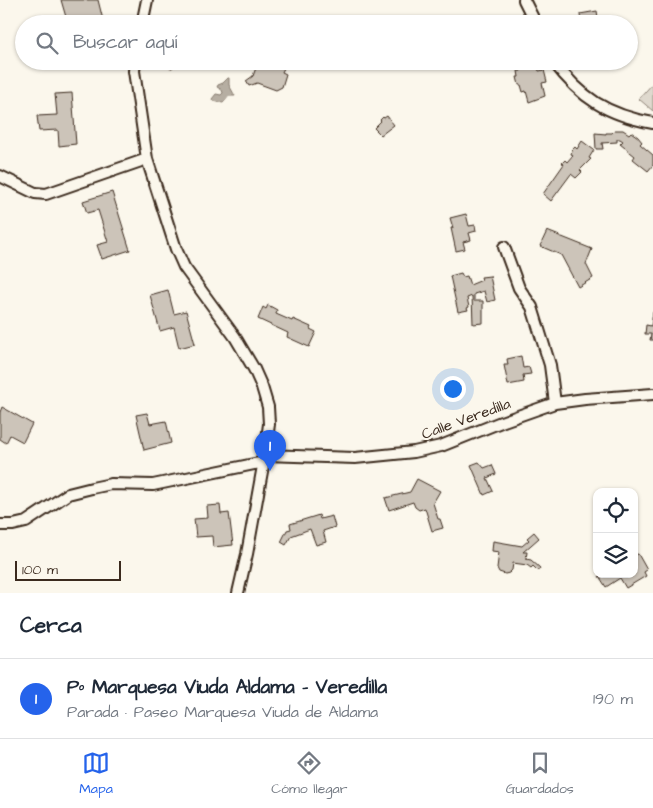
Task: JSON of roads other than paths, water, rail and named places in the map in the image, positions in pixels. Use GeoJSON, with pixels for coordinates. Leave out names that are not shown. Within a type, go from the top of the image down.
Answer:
{"type":"FeatureCollection","features":[{"type":"Feature","properties":{"kind":"street"},"geometry":{"type":"LineString","coordinates":[[144,15],[147,0]]}},
{"type":"Feature","properties":{"kind":"street"},"geometry":{"type":"LineString","coordinates":[[524,0],[532,15]]}},
{"type":"Feature","properties":{"kind":"street"},"geometry":{"type":"LineString","coordinates":[[134,70],[147,159],[176,249],[184,267],[234,337],[262,387],[268,407],[269,424],[264,459],[238,593]]}},
{"type":"Feature","properties":{"kind":"street"},"geometry":{"type":"LineString","coordinates":[[560,70],[569,82],[584,95],[614,113],[653,123]]}},
{"type":"Feature","properties":{"kind":"street"},"geometry":{"type":"LineString","coordinates":[[0,176],[36,193],[46,194],[147,159]]}},
{"type":"Feature","properties":{"kind":"street"},"geometry":{"type":"LineString","coordinates":[[504,247],[519,288],[532,307],[550,365],[555,403]]}},
{"type":"Feature","properties":{"kind":"street","name":"Calle Veredilla"},"geometry":{"type":"LineString","coordinates":[[0,525],[13,526],[26,522],[68,494],[111,484],[153,485],[264,459],[366,458],[423,450],[441,446],[555,403],[653,394]]}},
{"type":"Feature","properties":{"kind":"place","name":"Pº Marquesa Viuda Aldama - Veredilla"},"geometry":{"type":"Point","coordinates":[270,471]}}]}
